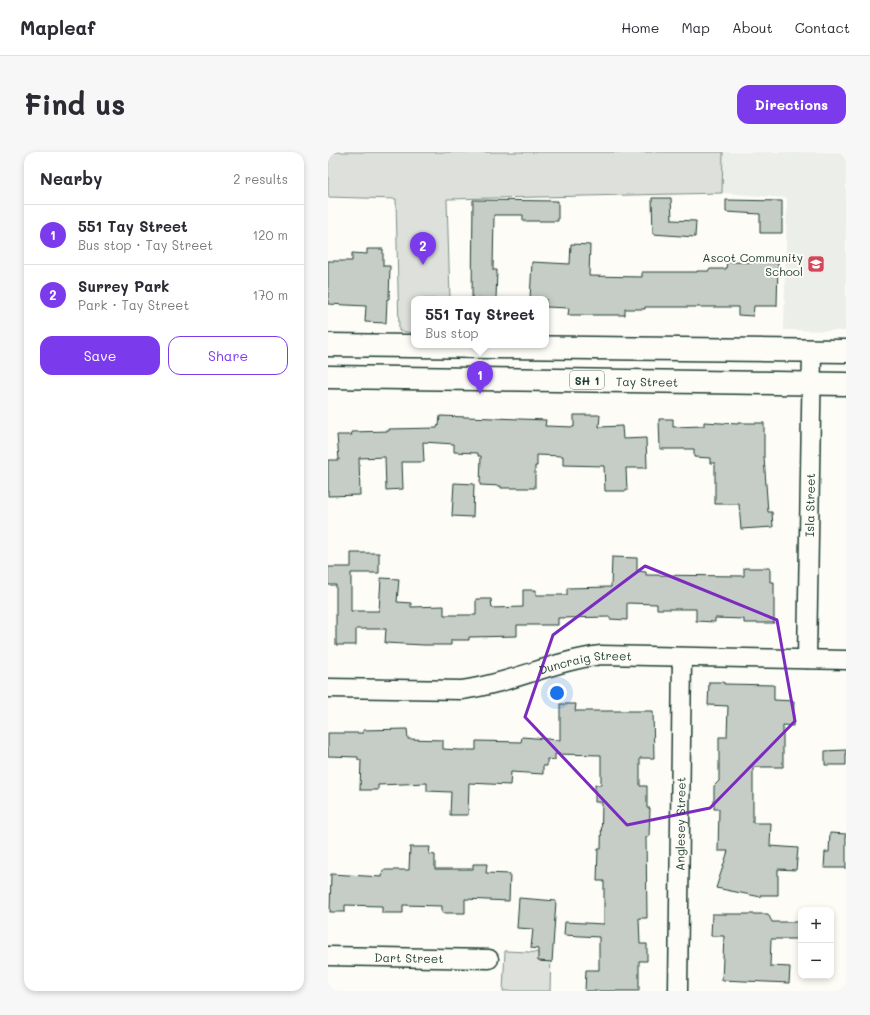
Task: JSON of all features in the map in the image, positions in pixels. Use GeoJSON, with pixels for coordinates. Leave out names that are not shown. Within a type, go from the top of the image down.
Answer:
{"type":"FeatureCollection","features":[{"type":"Feature","properties":{"kind":"highway"},"geometry":{"type":"LineString","coordinates":[[328,345],[411,346]]}},
{"type":"Feature","properties":{"kind":"highway"},"geometry":{"type":"LineString","coordinates":[[516,379],[515,348],[846,351]]}},
{"type":"Feature","properties":{"kind":"highway","name":"Tay Street"},"geometry":{"type":"LineString","coordinates":[[328,377],[846,384]]}},
{"type":"Feature","properties":{"kind":"street","name":"Isla Street"},"geometry":{"type":"LineString","coordinates":[[808,659],[812,351]]}},
{"type":"Feature","properties":{"kind":"street","name":"Duncraig Street"},"geometry":{"type":"LineString","coordinates":[[328,688],[462,690],[477,688],[582,658],[601,655],[682,658],[846,660]]}},
{"type":"Feature","properties":{"kind":"street","name":"Anglesey Street"},"geometry":{"type":"LineString","coordinates":[[678,991],[682,658]]}},
{"type":"Feature","properties":{"kind":"street","name":"Dart Street"},"geometry":{"type":"LineString","coordinates":[[328,956],[489,959]]}},
{"type":"Feature","properties":{"kind":"highlighted area"},"geometry":{"type":"Polygon","coordinates":[[[645,566],[777,620],[795,721],[710,808],[627,825],[525,717],[553,635],[645,566]]]}},
{"type":"Feature","properties":{"kind":"shaded area"},"geometry":{"type":"Polygon","coordinates":[[[328,152],[723,152],[722,193],[447,199],[450,296],[411,296],[411,333],[399,331],[396,199],[328,197],[328,152]]]}},
{"type":"Feature","properties":{"kind":"shaded area","name":"Ascot Community School"},"geometry":{"type":"Polygon","coordinates":[[[723,152],[846,152],[846,331],[784,330],[787,198],[722,193],[723,152]]]}},
{"type":"Feature","properties":{"kind":"shaded area"},"geometry":{"type":"Polygon","coordinates":[[[505,951],[551,953],[550,991],[503,991],[505,951]]]}},
{"type":"Feature","properties":{"kind":"building"},"geometry":{"type":"Polygon","coordinates":[[[652,198],[671,198],[672,220],[696,221],[695,237],[653,234],[652,198]]]}},
{"type":"Feature","properties":{"kind":"building"},"geometry":{"type":"Polygon","coordinates":[[[473,200],[558,201],[558,221],[523,221],[523,215],[494,215],[493,270],[497,270],[496,296],[472,296],[473,200]]]}},
{"type":"Feature","properties":{"kind":"building"},"geometry":{"type":"Polygon","coordinates":[[[726,200],[782,201],[782,233],[760,233],[760,214],[726,212],[726,200]]]}},
{"type":"Feature","properties":{"kind":"building"},"geometry":{"type":"Polygon","coordinates":[[[571,244],[590,245],[589,276],[642,277],[642,272],[697,272],[709,271],[709,269],[726,269],[727,262],[778,263],[777,306],[754,306],[753,316],[738,315],[738,307],[645,307],[645,309],[625,309],[625,315],[568,315],[569,308],[549,307],[549,296],[530,296],[532,262],[570,264],[571,244]]]}},
{"type":"Feature","properties":{"kind":"building"},"geometry":{"type":"Polygon","coordinates":[[[367,249],[383,249],[383,266],[390,266],[389,299],[387,299],[386,323],[365,322],[366,306],[328,304],[328,261],[352,261],[352,253],[367,254],[367,249]]]}},
{"type":"Feature","properties":{"kind":"building"},"geometry":{"type":"Polygon","coordinates":[[[574,415],[600,415],[599,427],[622,426],[623,439],[646,438],[647,468],[626,468],[627,491],[605,491],[604,466],[563,465],[563,456],[537,455],[537,466],[535,466],[535,488],[501,488],[501,486],[480,485],[481,456],[478,456],[478,453],[454,452],[454,444],[423,442],[424,462],[402,462],[403,489],[386,490],[385,457],[359,458],[360,495],[328,496],[328,460],[339,460],[337,435],[352,435],[351,432],[389,431],[389,429],[437,428],[438,425],[439,426],[440,416],[546,420],[545,426],[574,427],[574,415]]]}},
{"type":"Feature","properties":{"kind":"building"},"geometry":{"type":"Polygon","coordinates":[[[659,419],[673,419],[673,427],[704,426],[704,422],[738,424],[764,423],[764,457],[768,512],[772,512],[773,527],[741,529],[739,504],[715,504],[715,463],[710,463],[710,458],[694,457],[694,449],[660,449],[659,419]]]}},
{"type":"Feature","properties":{"kind":"building"},"geometry":{"type":"Polygon","coordinates":[[[454,483],[474,484],[473,517],[452,516],[454,483]]]}},
{"type":"Feature","properties":{"kind":"building"},"geometry":{"type":"Polygon","coordinates":[[[351,553],[379,553],[379,573],[351,573],[351,611],[379,611],[381,578],[399,579],[397,602],[411,603],[411,607],[444,606],[444,615],[476,615],[476,599],[491,599],[492,608],[523,607],[523,590],[536,590],[536,595],[567,595],[567,588],[611,587],[612,557],[637,558],[637,571],[646,572],[646,575],[744,576],[744,568],[770,568],[770,582],[774,582],[774,623],[744,623],[744,619],[715,618],[715,622],[696,621],[696,609],[657,609],[657,604],[627,603],[627,620],[610,619],[610,617],[558,618],[558,625],[517,625],[517,636],[469,637],[469,640],[451,640],[451,645],[424,645],[385,643],[386,629],[356,629],[356,645],[336,645],[336,585],[328,585],[328,567],[351,567],[351,553]]]}},
{"type":"Feature","properties":{"kind":"building"},"geometry":{"type":"Polygon","coordinates":[[[709,682],[724,682],[724,684],[774,685],[774,700],[794,701],[793,726],[783,725],[783,767],[753,767],[753,823],[771,823],[770,846],[798,848],[796,870],[778,869],[778,895],[760,895],[761,897],[716,888],[728,851],[718,851],[719,809],[714,809],[714,786],[719,781],[719,737],[727,737],[728,706],[708,705],[709,682]]]}},
{"type":"Feature","properties":{"kind":"building"},"geometry":{"type":"Polygon","coordinates":[[[560,704],[576,704],[575,711],[653,711],[654,758],[640,758],[640,786],[647,786],[647,808],[650,808],[649,837],[646,837],[647,918],[639,918],[640,944],[647,944],[647,961],[639,961],[639,991],[585,991],[586,970],[599,970],[599,937],[564,935],[565,922],[604,924],[604,881],[597,881],[598,849],[601,849],[602,802],[595,802],[595,785],[601,785],[601,755],[555,754],[555,760],[547,759],[547,766],[543,766],[543,774],[511,772],[510,785],[469,783],[468,815],[450,815],[451,792],[427,791],[427,783],[378,785],[378,790],[360,790],[361,760],[358,760],[358,757],[328,756],[328,733],[363,733],[363,730],[407,729],[408,739],[443,740],[443,749],[459,750],[476,750],[476,741],[521,742],[522,737],[560,740],[560,704]]]}},
{"type":"Feature","properties":{"kind":"building"},"geometry":{"type":"Polygon","coordinates":[[[846,750],[846,765],[825,765],[825,751],[846,750]]]}},
{"type":"Feature","properties":{"kind":"building"},"geometry":{"type":"Polygon","coordinates":[[[830,833],[846,834],[846,868],[824,868],[825,852],[829,852],[830,833]]]}},
{"type":"Feature","properties":{"kind":"building"},"geometry":{"type":"Polygon","coordinates":[[[410,847],[430,847],[429,854],[435,855],[435,869],[473,869],[473,864],[487,864],[486,873],[510,874],[509,901],[465,899],[465,913],[442,913],[442,906],[403,905],[403,913],[382,913],[382,906],[345,905],[345,912],[330,912],[331,874],[382,877],[383,870],[409,870],[410,847]]]}},
{"type":"Feature","properties":{"kind":"building"},"geometry":{"type":"Polygon","coordinates":[[[519,898],[556,901],[552,962],[538,961],[538,949],[531,948],[533,929],[517,928],[519,898]]]}},
{"type":"Feature","properties":{"kind":"building"},"geometry":{"type":"Polygon","coordinates":[[[712,914],[768,914],[772,922],[798,922],[798,939],[771,939],[770,966],[790,967],[789,983],[722,980],[724,936],[711,936],[712,914]]]}},
{"type":"Feature","properties":{"kind":"place","name":"Ascot Community School"},"geometry":{"type":"Point","coordinates":[816,264]}},
{"type":"Feature","properties":{"kind":"place","name":"Surrey Park"},"geometry":{"type":"Point","coordinates":[423,265]}},
{"type":"Feature","properties":{"kind":"place","name":"551 Tay Street"},"geometry":{"type":"Point","coordinates":[480,394]}}]}
